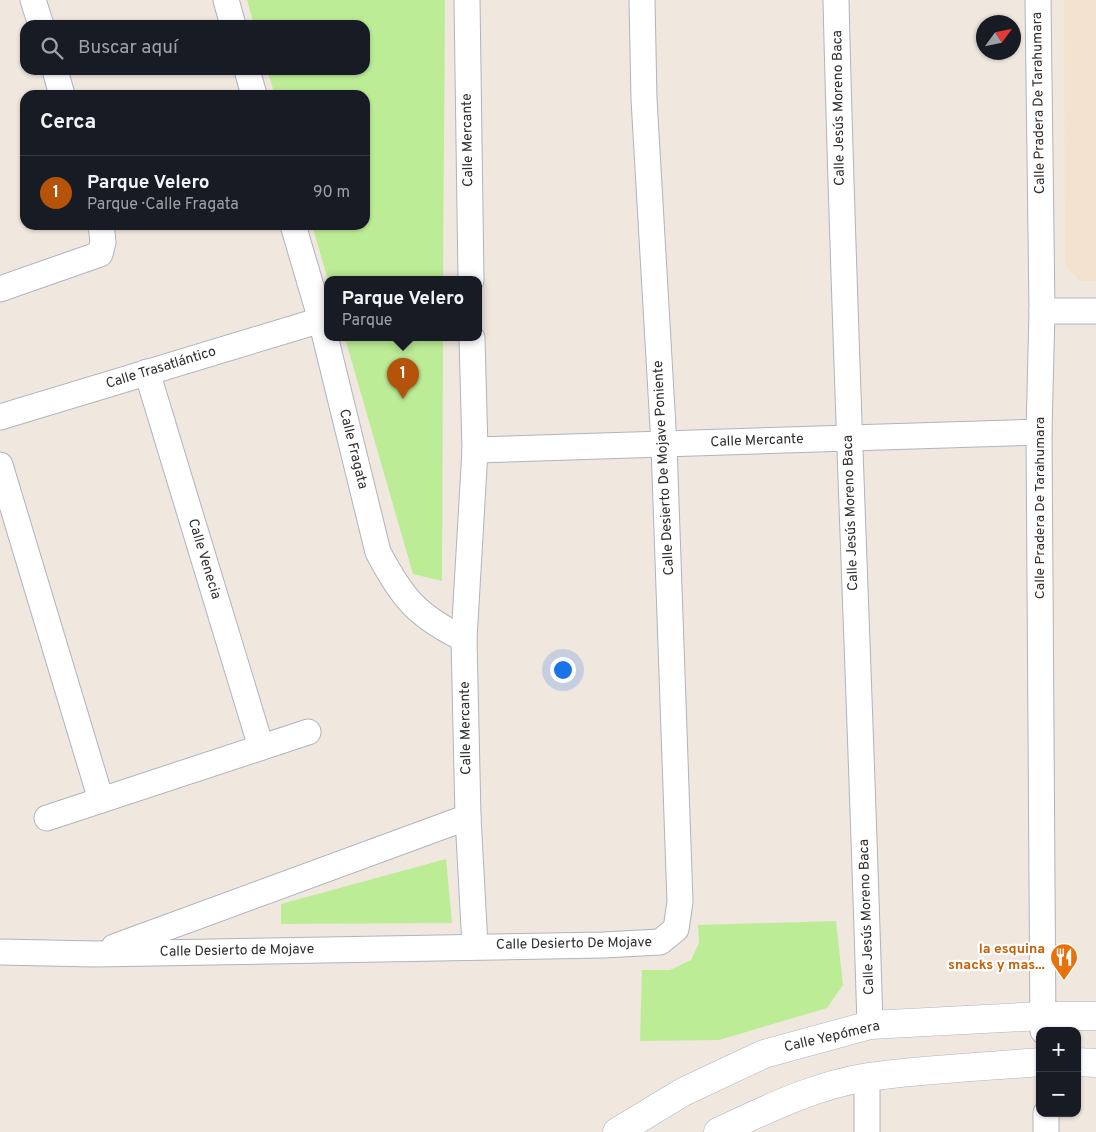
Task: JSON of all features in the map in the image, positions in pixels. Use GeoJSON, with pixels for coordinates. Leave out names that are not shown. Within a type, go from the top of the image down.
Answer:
{"type":"FeatureCollection","features":[{"type":"Feature","properties":{"kind":"main road","name":"Calle Yepómera"},"geometry":{"type":"LineString","coordinates":[[617,1132],[683,1092],[764,1054],[870,1025],[1042,1023],[1096,1016]]}},
{"type":"Feature","properties":{"kind":"main road"},"geometry":{"type":"LineString","coordinates":[[718,1132],[774,1106],[818,1090],[867,1077],[1036,1062]]}},
{"type":"Feature","properties":{"kind":"main road"},"geometry":{"type":"LineString","coordinates":[[1081,1062],[1096,1062]]}},
{"type":"Feature","properties":{"kind":"street"},"geometry":{"type":"LineString","coordinates":[[33,0],[39,20]]}},
{"type":"Feature","properties":{"kind":"street"},"geometry":{"type":"LineString","coordinates":[[226,0],[232,20]]}},
{"type":"Feature","properties":{"kind":"street","name":"Calle Mercante"},"geometry":{"type":"LineString","coordinates":[[467,0],[471,276]]}},
{"type":"Feature","properties":{"kind":"street","name":"Calle Desierto De Mojave Poniente"},"geometry":{"type":"LineString","coordinates":[[642,0],[644,100],[664,445],[680,902],[676,929],[671,935]]}},
{"type":"Feature","properties":{"kind":"street","name":"Calle Jesús Moreno Baca"},"geometry":{"type":"LineString","coordinates":[[836,0],[848,437],[862,758],[870,1025]]}},
{"type":"Feature","properties":{"kind":"street","name":"Calle Pradera De Tarahumara"},"geometry":{"type":"LineString","coordinates":[[1038,0],[1042,311],[1039,432],[1042,1023]]}},
{"type":"Feature","properties":{"kind":"street"},"geometry":{"type":"LineString","coordinates":[[56,75],[60,90]]}},
{"type":"Feature","properties":{"kind":"street"},"geometry":{"type":"LineString","coordinates":[[248,75],[253,90]]}},
{"type":"Feature","properties":{"kind":"street","name":"Calle Fragata"},"geometry":{"type":"LineString","coordinates":[[294,230],[324,332]]}},
{"type":"Feature","properties":{"kind":"street"},"geometry":{"type":"LineString","coordinates":[[0,289],[100,254],[102,234]]}},
{"type":"Feature","properties":{"kind":"street"},"geometry":{"type":"LineString","coordinates":[[1042,311],[1096,311]]}},
{"type":"Feature","properties":{"kind":"street","name":"Calle Trasatlántico"},"geometry":{"type":"LineString","coordinates":[[0,418],[321,320]]}},
{"type":"Feature","properties":{"kind":"street","name":"Calle Fragata"},"geometry":{"type":"LineString","coordinates":[[326,341],[378,552],[393,580],[414,608],[436,625],[464,639]]}},
{"type":"Feature","properties":{"kind":"street","name":"Calle Mercante"},"geometry":{"type":"LineString","coordinates":[[472,341],[475,450],[464,639],[468,817],[475,946]]}},
{"type":"Feature","properties":{"kind":"street","name":"Calle Venecia"},"geometry":{"type":"LineString","coordinates":[[147,372],[262,747]]}},
{"type":"Feature","properties":{"kind":"street","name":"Calle Mercante"},"geometry":{"type":"LineString","coordinates":[[475,450],[1039,432]]}},
{"type":"Feature","properties":{"kind":"street"},"geometry":{"type":"LineString","coordinates":[[0,465],[101,800]]}},
{"type":"Feature","properties":{"kind":"street"},"geometry":{"type":"LineString","coordinates":[[47,818],[308,732]]}},
{"type":"Feature","properties":{"kind":"street"},"geometry":{"type":"LineString","coordinates":[[96,954],[468,817]]}},
{"type":"Feature","properties":{"kind":"street","name":"Calle Desierto De Mojave"},"geometry":{"type":"LineString","coordinates":[[475,946],[648,944],[660,942],[671,935]]}},
{"type":"Feature","properties":{"kind":"street","name":"Calle Desierto de Mojave"},"geometry":{"type":"LineString","coordinates":[[0,952],[96,954],[475,946]]}},
{"type":"Feature","properties":{"kind":"street"},"geometry":{"type":"LineString","coordinates":[[867,1077],[867,1132]]}},
{"type":"Feature","properties":{"kind":"street"},"geometry":{"type":"LineString","coordinates":[[1046,1117],[1046,1132]]}},
{"type":"Feature","properties":{"kind":"shaded area"},"geometry":{"type":"Polygon","coordinates":[[[1064,0],[1096,0],[1096,281],[1080,281],[1065,266],[1064,0]]]}},
{"type":"Feature","properties":{"kind":"green space"},"geometry":{"type":"Polygon","coordinates":[[[247,0],[445,0],[443,276],[327,276],[313,230],[370,230],[370,90],[273,90],[269,75],[370,75],[370,20],[253,20],[247,0]]]}},
{"type":"Feature","properties":{"kind":"green space"},"geometry":{"type":"Polygon","coordinates":[[[346,341],[443,341],[442,581],[413,574],[346,341]]]}},
{"type":"Feature","properties":{"kind":"green space"},"geometry":{"type":"Polygon","coordinates":[[[446,859],[452,923],[281,924],[281,904],[446,859]]]}},
{"type":"Feature","properties":{"kind":"green space"},"geometry":{"type":"Polygon","coordinates":[[[836,921],[843,985],[827,1008],[719,1040],[640,1041],[642,970],[670,970],[691,960],[699,943],[698,925],[836,921]]]}},
{"type":"Feature","properties":{"kind":"place","name":"Parque Velero"},"geometry":{"type":"Point","coordinates":[403,399]}},
{"type":"Feature","properties":{"kind":"place","name":"la esquina snacks y mas..."},"geometry":{"type":"Point","coordinates":[1064,981]}}]}
